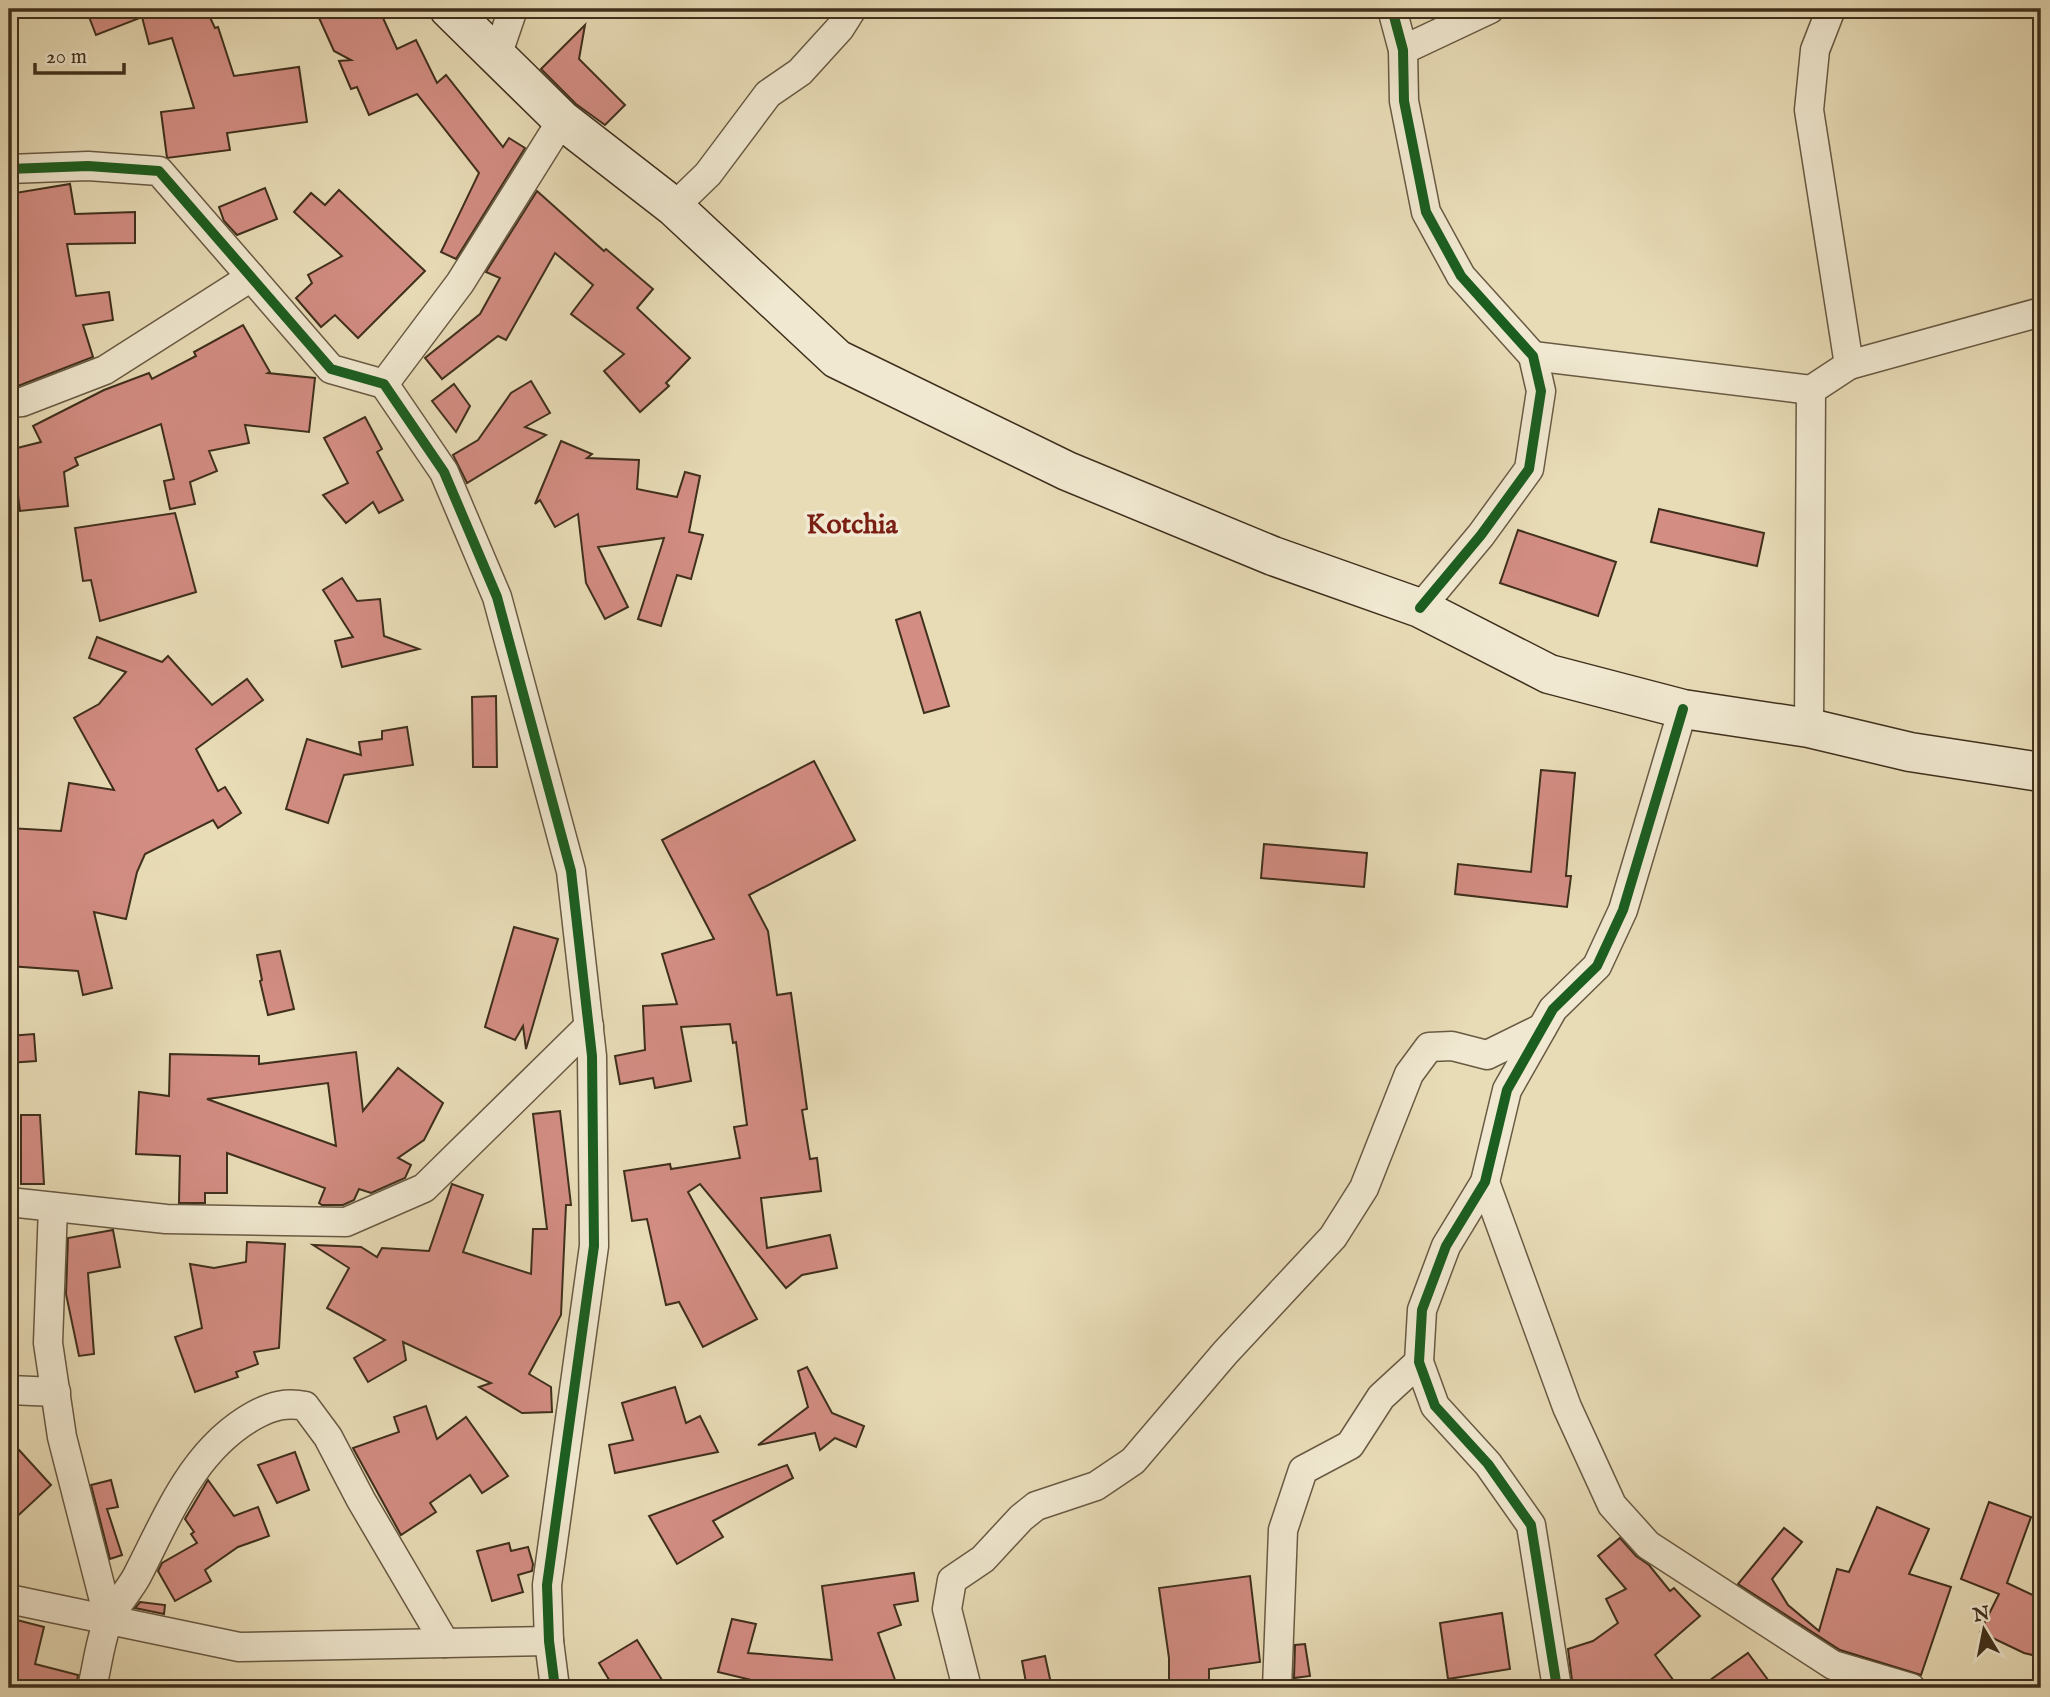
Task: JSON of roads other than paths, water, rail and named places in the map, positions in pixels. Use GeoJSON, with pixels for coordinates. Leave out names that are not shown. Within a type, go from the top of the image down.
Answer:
{"type":"FeatureCollection","features":[{"type":"Feature","properties":{"kind":"main road"},"geometry":{"type":"LineString","coordinates":[[449,9],[562,120],[674,207],[837,359],[1067,471],[1273,556],[1420,608],[1549,674],[1683,709],[1809,728],[1910,752],[2041,772]]}},
{"type":"Feature","properties":{"kind":"street"},"geometry":{"type":"LineString","coordinates":[[497,56],[513,9]]}},
{"type":"Feature","properties":{"kind":"street"},"geometry":{"type":"LineString","coordinates":[[674,207],[708,174],[768,94],[800,72],[840,28],[852,9]]}},
{"type":"Feature","properties":{"kind":"street"},"geometry":{"type":"LineString","coordinates":[[1392,9],[1403,50],[1404,101],[1426,212],[1461,276],[1533,356],[1541,391],[1529,469],[1480,535],[1420,608]]}},
{"type":"Feature","properties":{"kind":"street"},"geometry":{"type":"LineString","coordinates":[[1403,50],[1490,9]]}},
{"type":"Feature","properties":{"kind":"street"},"geometry":{"type":"LineString","coordinates":[[1831,9],[1815,50],[1809,110],[1849,365]]}},
{"type":"Feature","properties":{"kind":"street"},"geometry":{"type":"LineString","coordinates":[[384,384],[460,283],[562,120]]}},
{"type":"Feature","properties":{"kind":"street"},"geometry":{"type":"LineString","coordinates":[[9,169],[88,166],[159,171],[331,369],[384,384],[444,472],[498,597],[571,871],[592,1056],[594,1246],[547,1585],[555,1688]]}},
{"type":"Feature","properties":{"kind":"street"},"geometry":{"type":"LineString","coordinates":[[9,403],[22,402],[104,370],[251,277]]}},
{"type":"Feature","properties":{"kind":"street"},"geometry":{"type":"LineString","coordinates":[[1533,356],[1811,390],[1849,365],[2041,312]]}},
{"type":"Feature","properties":{"kind":"street"},"geometry":{"type":"LineString","coordinates":[[1809,728],[1811,390]]}},
{"type":"Feature","properties":{"kind":"street"},"geometry":{"type":"LineString","coordinates":[[1557,1688],[1531,1525],[1488,1464],[1434,1406],[1419,1362],[1422,1310],[1446,1247],[1485,1182],[1507,1090],[1553,1009],[1597,966],[1623,910],[1683,709]]}},
{"type":"Feature","properties":{"kind":"street"},"geometry":{"type":"LineString","coordinates":[[9,1202],[166,1219],[346,1222],[424,1188],[589,1026]]}},
{"type":"Feature","properties":{"kind":"street"},"geometry":{"type":"LineString","coordinates":[[967,1688],[947,1609],[952,1580],[983,1559],[1021,1518],[1036,1506],[1096,1486],[1133,1461],[1225,1353],[1333,1237],[1364,1188],[1409,1074],[1429,1047],[1452,1046],[1487,1055],[1543,1027]]}},
{"type":"Feature","properties":{"kind":"street"},"geometry":{"type":"LineString","coordinates":[[1485,1182],[1567,1407],[1612,1505],[1648,1545],[1833,1665],[1911,1688]]}},
{"type":"Feature","properties":{"kind":"street"},"geometry":{"type":"LineString","coordinates":[[53,1207],[48,1343],[62,1437],[109,1620]]}},
{"type":"Feature","properties":{"kind":"street"},"geometry":{"type":"LineString","coordinates":[[1277,1688],[1283,1530],[1303,1470],[1350,1445],[1381,1397],[1419,1362]]}},
{"type":"Feature","properties":{"kind":"street"},"geometry":{"type":"LineString","coordinates":[[9,1390],[56,1391]]}},
{"type":"Feature","properties":{"kind":"street"},"geometry":{"type":"LineString","coordinates":[[92,1688],[109,1620],[131,1587],[188,1478],[209,1449],[237,1425],[260,1412],[289,1402],[305,1406],[328,1437],[361,1500],[445,1643]]}},
{"type":"Feature","properties":{"kind":"street"},"geometry":{"type":"LineString","coordinates":[[9,1599],[239,1647],[550,1641]]}},
{"type":"Feature","properties":{"kind":"district","name":"Kotchia"},"geometry":{"type":"Point","coordinates":[852,523]}}]}
